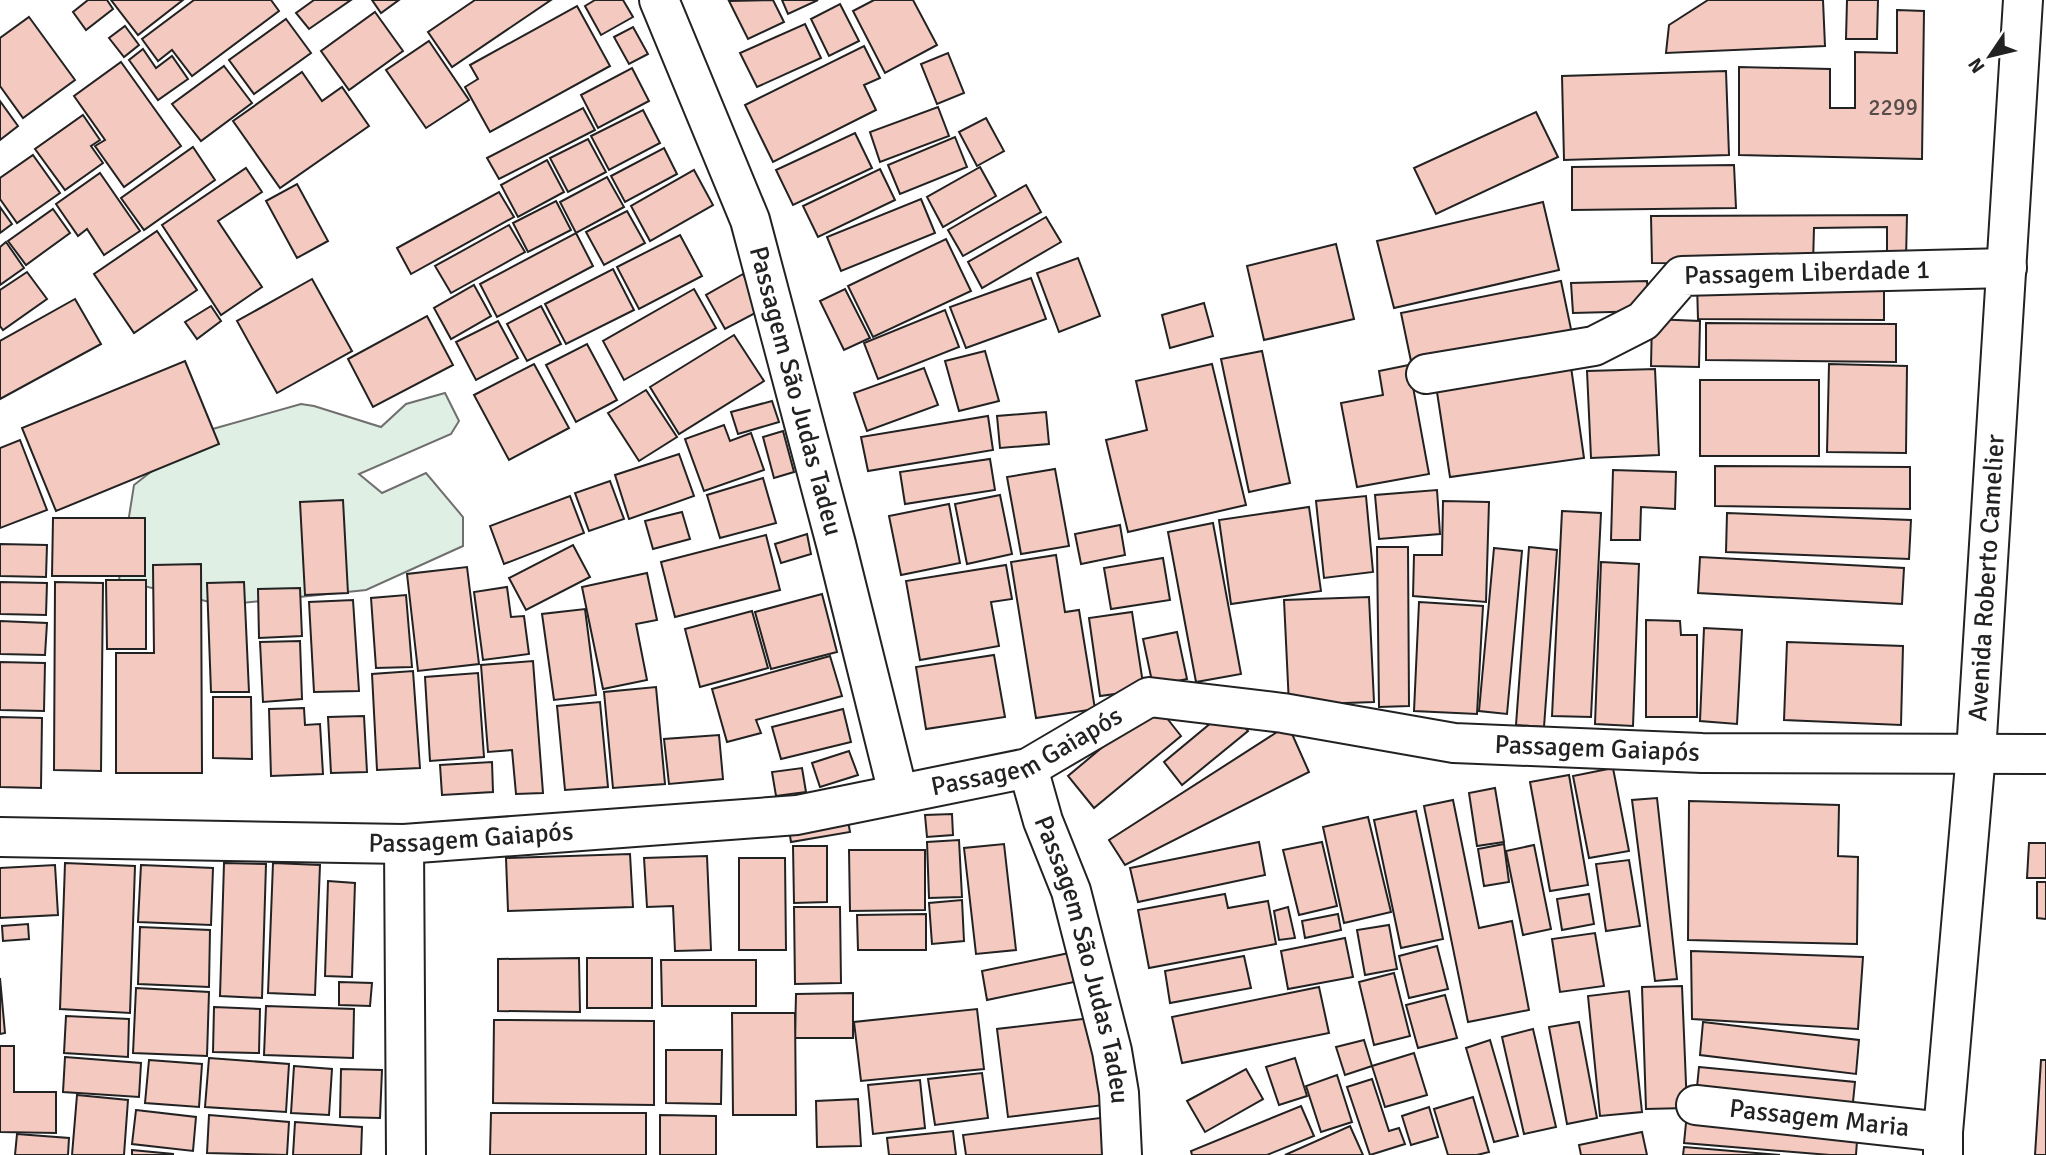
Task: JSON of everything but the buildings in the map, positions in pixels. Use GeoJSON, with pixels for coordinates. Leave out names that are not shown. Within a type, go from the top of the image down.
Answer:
{"type":"FeatureCollection","features":[{"type":"Feature","properties":{"kind":"street","name":"Passagem São Judas Tadeu"},"geometry":{"type":"LineString","coordinates":[[659,0],[750,220],[836,544],[898,793]]}},
{"type":"Feature","properties":{"kind":"street","name":"Avenida Roberto Camelier"},"geometry":{"type":"LineString","coordinates":[[1943,1144],[1976,753],[2023,0]]}},
{"type":"Feature","properties":{"kind":"street","name":"Passagem Liberdade 1"},"geometry":{"type":"LineString","coordinates":[[1426,374],[1594,346],[1643,321],[1682,276],[2007,268]]}},
{"type":"Feature","properties":{"kind":"street","name":"Passagem Gaiapós"},"geometry":{"type":"LineString","coordinates":[[0,837],[404,844],[797,815],[1028,768],[1149,698],[1283,713],[1454,743],[1702,753],[2046,754]]}},
{"type":"Feature","properties":{"kind":"street","name":"Passagem São Judas Tadeu"},"geometry":{"type":"LineString","coordinates":[[1028,768],[1043,821],[1071,891],[1112,1051],[1119,1093],[1122,1155]]}},
{"type":"Feature","properties":{"kind":"street"},"geometry":{"type":"LineString","coordinates":[[404,844],[406,1155]]}},
{"type":"Feature","properties":{"kind":"street","name":"Passagem Maria"},"geometry":{"type":"LineString","coordinates":[[1696,1105],[1943,1144]]}},
{"type":"Feature","properties":{"kind":"green space"},"geometry":{"type":"Polygon","coordinates":[[[445,393],[459,421],[451,434],[359,474],[382,493],[426,473],[463,517],[463,546],[366,590],[222,605],[119,580],[134,485],[202,432],[301,404],[381,427],[406,404],[445,393]]]}}]}
